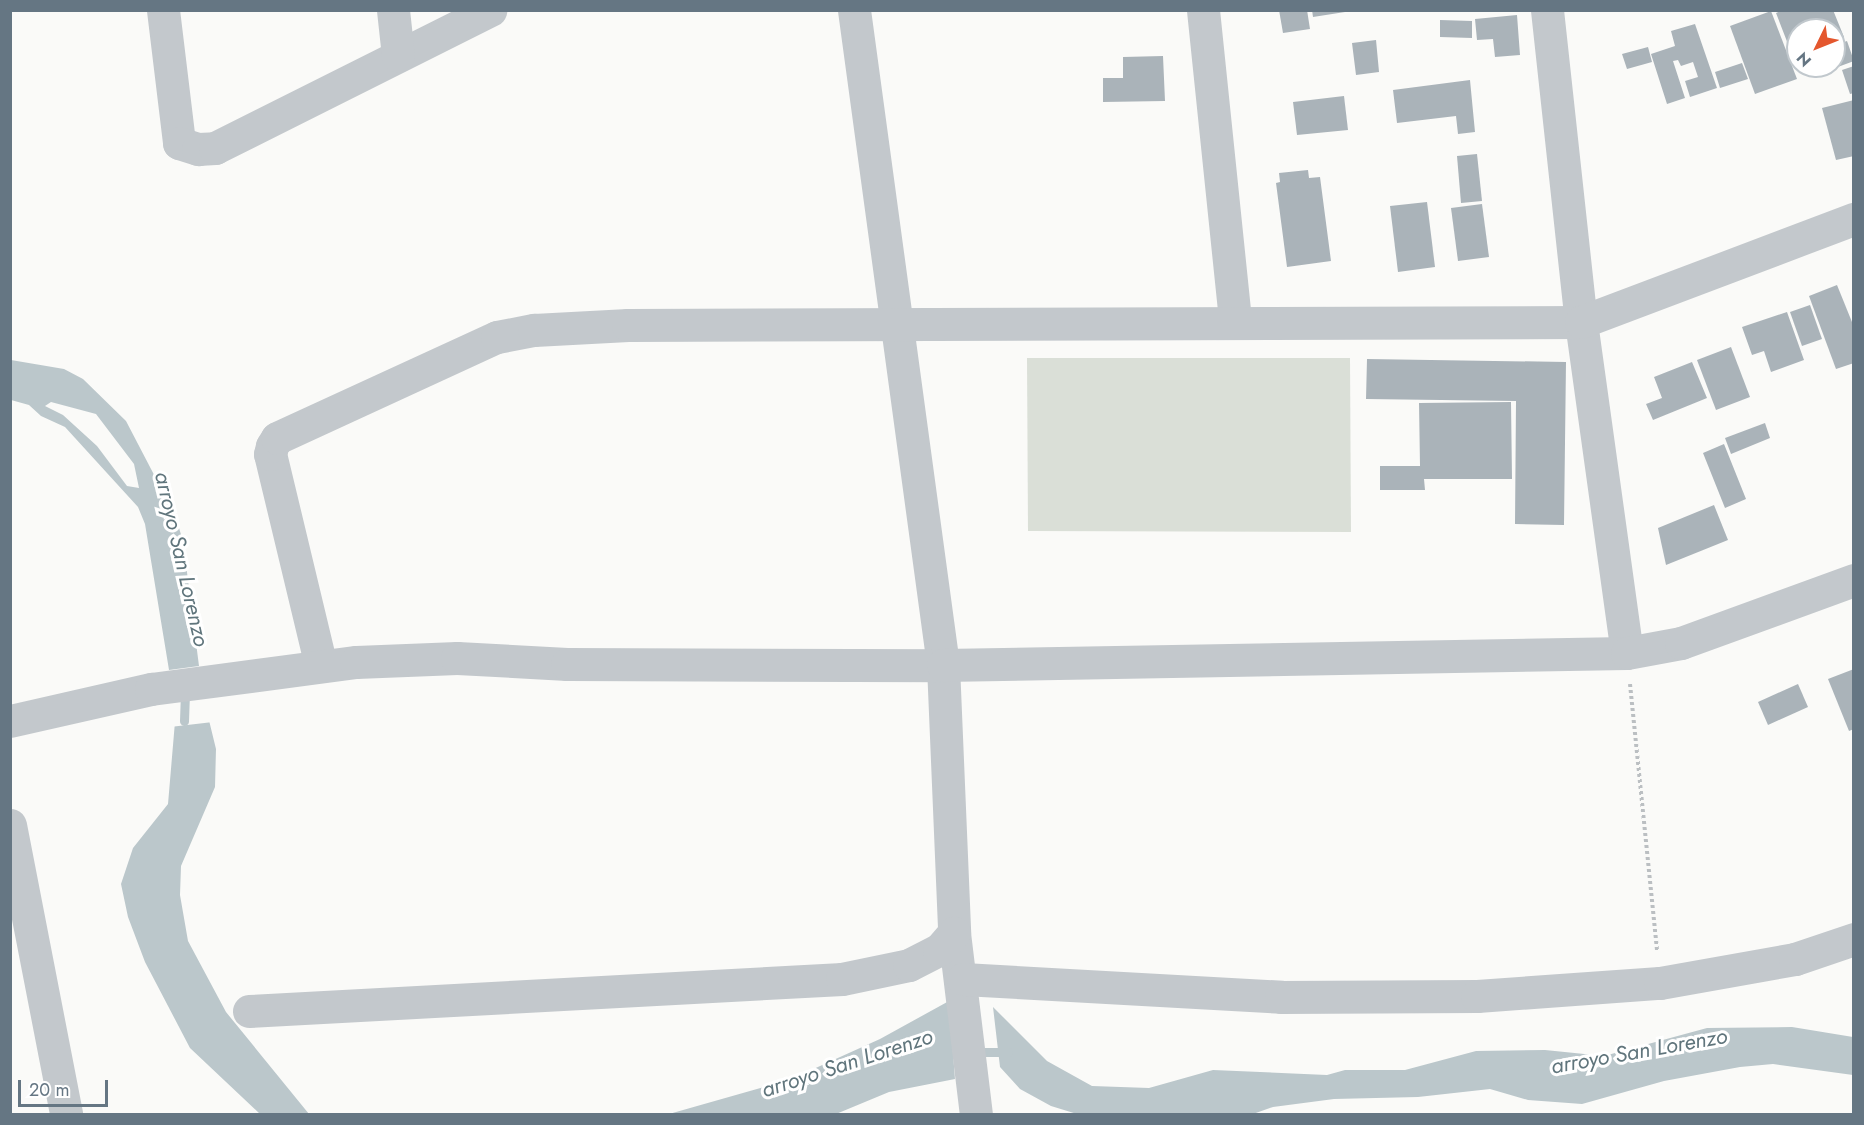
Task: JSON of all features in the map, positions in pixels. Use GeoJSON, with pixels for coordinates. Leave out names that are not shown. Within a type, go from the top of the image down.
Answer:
{"type":"FeatureCollection","features":[{"type":"Feature","properties":{"kind":"street"},"geometry":{"type":"LineString","coordinates":[[163,10],[179,143],[188,148],[215,147],[489,10]]}},
{"type":"Feature","properties":{"kind":"street"},"geometry":{"type":"LineString","coordinates":[[393,10],[398,56]]}},
{"type":"Feature","properties":{"kind":"street"},"geometry":{"type":"LineString","coordinates":[[854,10],[894,323],[943,666],[954,933],[963,979],[976,1108]]}},
{"type":"Feature","properties":{"kind":"street"},"geometry":{"type":"LineString","coordinates":[[1203,10],[1235,322]]}},
{"type":"Feature","properties":{"kind":"street"},"geometry":{"type":"LineString","coordinates":[[1547,10],[1581,322],[1627,653]]}},
{"type":"Feature","properties":{"kind":"street"},"geometry":{"type":"LineString","coordinates":[[321,666],[270,453],[277,438],[470,348],[534,330],[628,325],[1581,322],[1854,219]]}},
{"type":"Feature","properties":{"kind":"street"},"geometry":{"type":"LineString","coordinates":[[10,721],[151,689],[321,666],[457,657],[567,664],[943,666],[1627,653],[1681,643],[1854,580]]}},
{"type":"Feature","properties":{"kind":"street"},"geometry":{"type":"LineString","coordinates":[[10,825],[66,1114]]}},
{"type":"Feature","properties":{"kind":"street"},"geometry":{"type":"LineString","coordinates":[[249,1011],[842,979],[909,965],[939,950],[954,933]]}},
{"type":"Feature","properties":{"kind":"street"},"geometry":{"type":"LineString","coordinates":[[963,979],[1281,997],[1477,996],[1660,983],[1795,959],[1854,939]]}},
{"type":"Feature","properties":{"kind":"path"},"geometry":{"type":"LineString","coordinates":[[1627,653],[1660,983]]}},
{"type":"Feature","properties":{"kind":"shaded area"},"geometry":{"type":"Polygon","coordinates":[[[1027,358],[1350,358],[1351,532],[1028,531],[1027,358]]]}},
{"type":"Feature","properties":{"kind":"water"},"geometry":{"type":"Polygon","coordinates":[[[11,360],[64,369],[83,379],[126,421],[175,515],[183,541],[199,666],[169,670],[145,524],[138,507],[65,427],[41,416],[29,405],[11,400],[11,360]],[[51,402],[45,406],[63,415],[97,446],[127,486],[139,488],[134,464],[96,414],[51,402]]]}},
{"type":"Feature","properties":{"kind":"water"},"geometry":{"type":"Polygon","coordinates":[[[206,708],[216,749],[215,787],[181,866],[180,895],[188,941],[226,1012],[309,1114],[260,1114],[190,1048],[145,962],[128,917],[121,884],[133,848],[168,804],[176,710],[206,708]]]}},
{"type":"Feature","properties":{"kind":"water"},"geometry":{"type":"Polygon","coordinates":[[[949,1001],[955,1079],[889,1092],[836,1114],[669,1114],[789,1080],[880,1039],[949,1001]]]}},
{"type":"Feature","properties":{"kind":"water"},"geometry":{"type":"Polygon","coordinates":[[[993,1007],[1047,1061],[1092,1086],[1149,1088],[1213,1070],[1327,1075],[1345,1070],[1405,1070],[1476,1051],[1545,1050],[1604,1056],[1707,1028],[1792,1027],[1853,1037],[1853,1075],[1773,1064],[1740,1067],[1664,1081],[1582,1104],[1528,1100],[1490,1089],[1418,1097],[1334,1099],[1273,1107],[1253,1114],[1077,1114],[1051,1106],[1020,1089],[1000,1067],[993,1007]]]}},
{"type":"Feature","properties":{"kind":"pier"},"geometry":{"type":"Polygon","coordinates":[[[207,705],[213,722],[170,727],[174,708],[207,705]]]}},
{"type":"Feature","properties":{"kind":"building"},"geometry":{"type":"Polygon","coordinates":[[[1279,10],[1307,10],[1310,29],[1283,33],[1279,10]]]}},
{"type":"Feature","properties":{"kind":"building"},"geometry":{"type":"Polygon","coordinates":[[[1312,10],[1345,10],[1345,12],[1313,17],[1312,10]]]}},
{"type":"Feature","properties":{"kind":"building"},"geometry":{"type":"Polygon","coordinates":[[[1783,10],[1833,10],[1836,18],[1786,18],[1786,39],[1776,13],[1783,10]]]}},
{"type":"Feature","properties":{"kind":"building"},"geometry":{"type":"Polygon","coordinates":[[[1771,11],[1786,50],[1786,78],[1797,79],[1755,94],[1730,26],[1771,11]]]}},
{"type":"Feature","properties":{"kind":"building"},"geometry":{"type":"Polygon","coordinates":[[[1517,15],[1520,55],[1495,57],[1493,39],[1477,40],[1475,19],[1517,15]]]}},
{"type":"Feature","properties":{"kind":"building"},"geometry":{"type":"Polygon","coordinates":[[[1440,20],[1472,21],[1472,38],[1440,37],[1440,20]]]}},
{"type":"Feature","properties":{"kind":"building"},"geometry":{"type":"Polygon","coordinates":[[[1695,24],[1717,88],[1690,97],[1685,81],[1698,77],[1693,62],[1681,66],[1678,60],[1673,61],[1685,98],[1667,104],[1651,54],[1675,46],[1671,31],[1695,24]]]}},
{"type":"Feature","properties":{"kind":"building"},"geometry":{"type":"Polygon","coordinates":[[[1376,40],[1379,72],[1356,75],[1352,43],[1376,40]]]}},
{"type":"Feature","properties":{"kind":"building"},"geometry":{"type":"Polygon","coordinates":[[[1846,41],[1854,61],[1846,64],[1846,41]]]}},
{"type":"Feature","properties":{"kind":"building"},"geometry":{"type":"Polygon","coordinates":[[[1648,47],[1652,62],[1627,69],[1622,54],[1648,47]]]}},
{"type":"Feature","properties":{"kind":"building"},"geometry":{"type":"Polygon","coordinates":[[[1163,56],[1165,101],[1103,102],[1103,78],[1123,78],[1123,57],[1163,56]]]}},
{"type":"Feature","properties":{"kind":"building"},"geometry":{"type":"Polygon","coordinates":[[[1742,63],[1748,79],[1720,88],[1715,72],[1742,63]]]}},
{"type":"Feature","properties":{"kind":"building"},"geometry":{"type":"Polygon","coordinates":[[[1854,66],[1854,93],[1850,94],[1845,78],[1846,69],[1854,66]]]}},
{"type":"Feature","properties":{"kind":"building"},"geometry":{"type":"Polygon","coordinates":[[[1470,80],[1475,132],[1458,134],[1456,116],[1397,123],[1393,90],[1470,80]]]}},
{"type":"Feature","properties":{"kind":"building"},"geometry":{"type":"Polygon","coordinates":[[[1344,96],[1348,130],[1297,135],[1293,102],[1344,96]]]}},
{"type":"Feature","properties":{"kind":"building"},"geometry":{"type":"Polygon","coordinates":[[[1854,100],[1854,156],[1836,160],[1822,108],[1854,100]]]}},
{"type":"Feature","properties":{"kind":"building"},"geometry":{"type":"Polygon","coordinates":[[[1477,154],[1482,201],[1461,203],[1457,156],[1477,154]]]}},
{"type":"Feature","properties":{"kind":"building"},"geometry":{"type":"Polygon","coordinates":[[[1308,170],[1309,178],[1320,177],[1331,261],[1287,267],[1276,183],[1280,182],[1279,173],[1308,170]]]}},
{"type":"Feature","properties":{"kind":"building"},"geometry":{"type":"Polygon","coordinates":[[[1427,202],[1435,267],[1398,272],[1390,206],[1427,202]]]}},
{"type":"Feature","properties":{"kind":"building"},"geometry":{"type":"Polygon","coordinates":[[[1482,204],[1489,257],[1458,261],[1451,208],[1482,204]]]}},
{"type":"Feature","properties":{"kind":"building"},"geometry":{"type":"Polygon","coordinates":[[[1837,285],[1854,327],[1854,363],[1836,369],[1809,296],[1837,285]]]}},
{"type":"Feature","properties":{"kind":"building"},"geometry":{"type":"Polygon","coordinates":[[[1810,305],[1822,339],[1802,346],[1790,312],[1810,305]]]}},
{"type":"Feature","properties":{"kind":"building"},"geometry":{"type":"Polygon","coordinates":[[[1787,312],[1804,360],[1771,372],[1764,351],[1752,355],[1742,327],[1787,312]]]}},
{"type":"Feature","properties":{"kind":"building"},"geometry":{"type":"Polygon","coordinates":[[[1731,347],[1750,397],[1716,410],[1697,360],[1731,347]]]}},
{"type":"Feature","properties":{"kind":"building"},"geometry":{"type":"Polygon","coordinates":[[[1367,359],[1566,362],[1564,525],[1515,524],[1516,401],[1366,399],[1367,359]]]}},
{"type":"Feature","properties":{"kind":"building"},"geometry":{"type":"Polygon","coordinates":[[[1692,362],[1707,398],[1653,420],[1646,404],[1662,398],[1654,377],[1692,362]]]}},
{"type":"Feature","properties":{"kind":"building"},"geometry":{"type":"Polygon","coordinates":[[[1511,402],[1512,479],[1424,479],[1425,490],[1380,490],[1380,466],[1420,466],[1419,403],[1511,402]]]}},
{"type":"Feature","properties":{"kind":"building"},"geometry":{"type":"Polygon","coordinates":[[[1765,423],[1770,438],[1731,454],[1725,438],[1765,423]]]}},
{"type":"Feature","properties":{"kind":"building"},"geometry":{"type":"Polygon","coordinates":[[[1724,444],[1746,499],[1725,508],[1703,453],[1724,444]]]}},
{"type":"Feature","properties":{"kind":"building"},"geometry":{"type":"Polygon","coordinates":[[[1714,505],[1728,540],[1666,565],[1658,528],[1714,505]]]}},
{"type":"Feature","properties":{"kind":"building"},"geometry":{"type":"Polygon","coordinates":[[[1854,669],[1854,729],[1849,731],[1828,679],[1854,669]]]}},
{"type":"Feature","properties":{"kind":"building"},"geometry":{"type":"Polygon","coordinates":[[[1798,684],[1808,707],[1768,725],[1758,702],[1798,684]]]}},
{"type":"Feature","properties":{"kind":"waterway","name":"arroyo San Lorenzo"},"geometry":{"type":"LineString","coordinates":[[184,721],[185,690]]}},
{"type":"Feature","properties":{"kind":"waterway","name":"arroyo San Lorenzo"},"geometry":{"type":"LineString","coordinates":[[974,1052],[1008,1052]]}}]}
